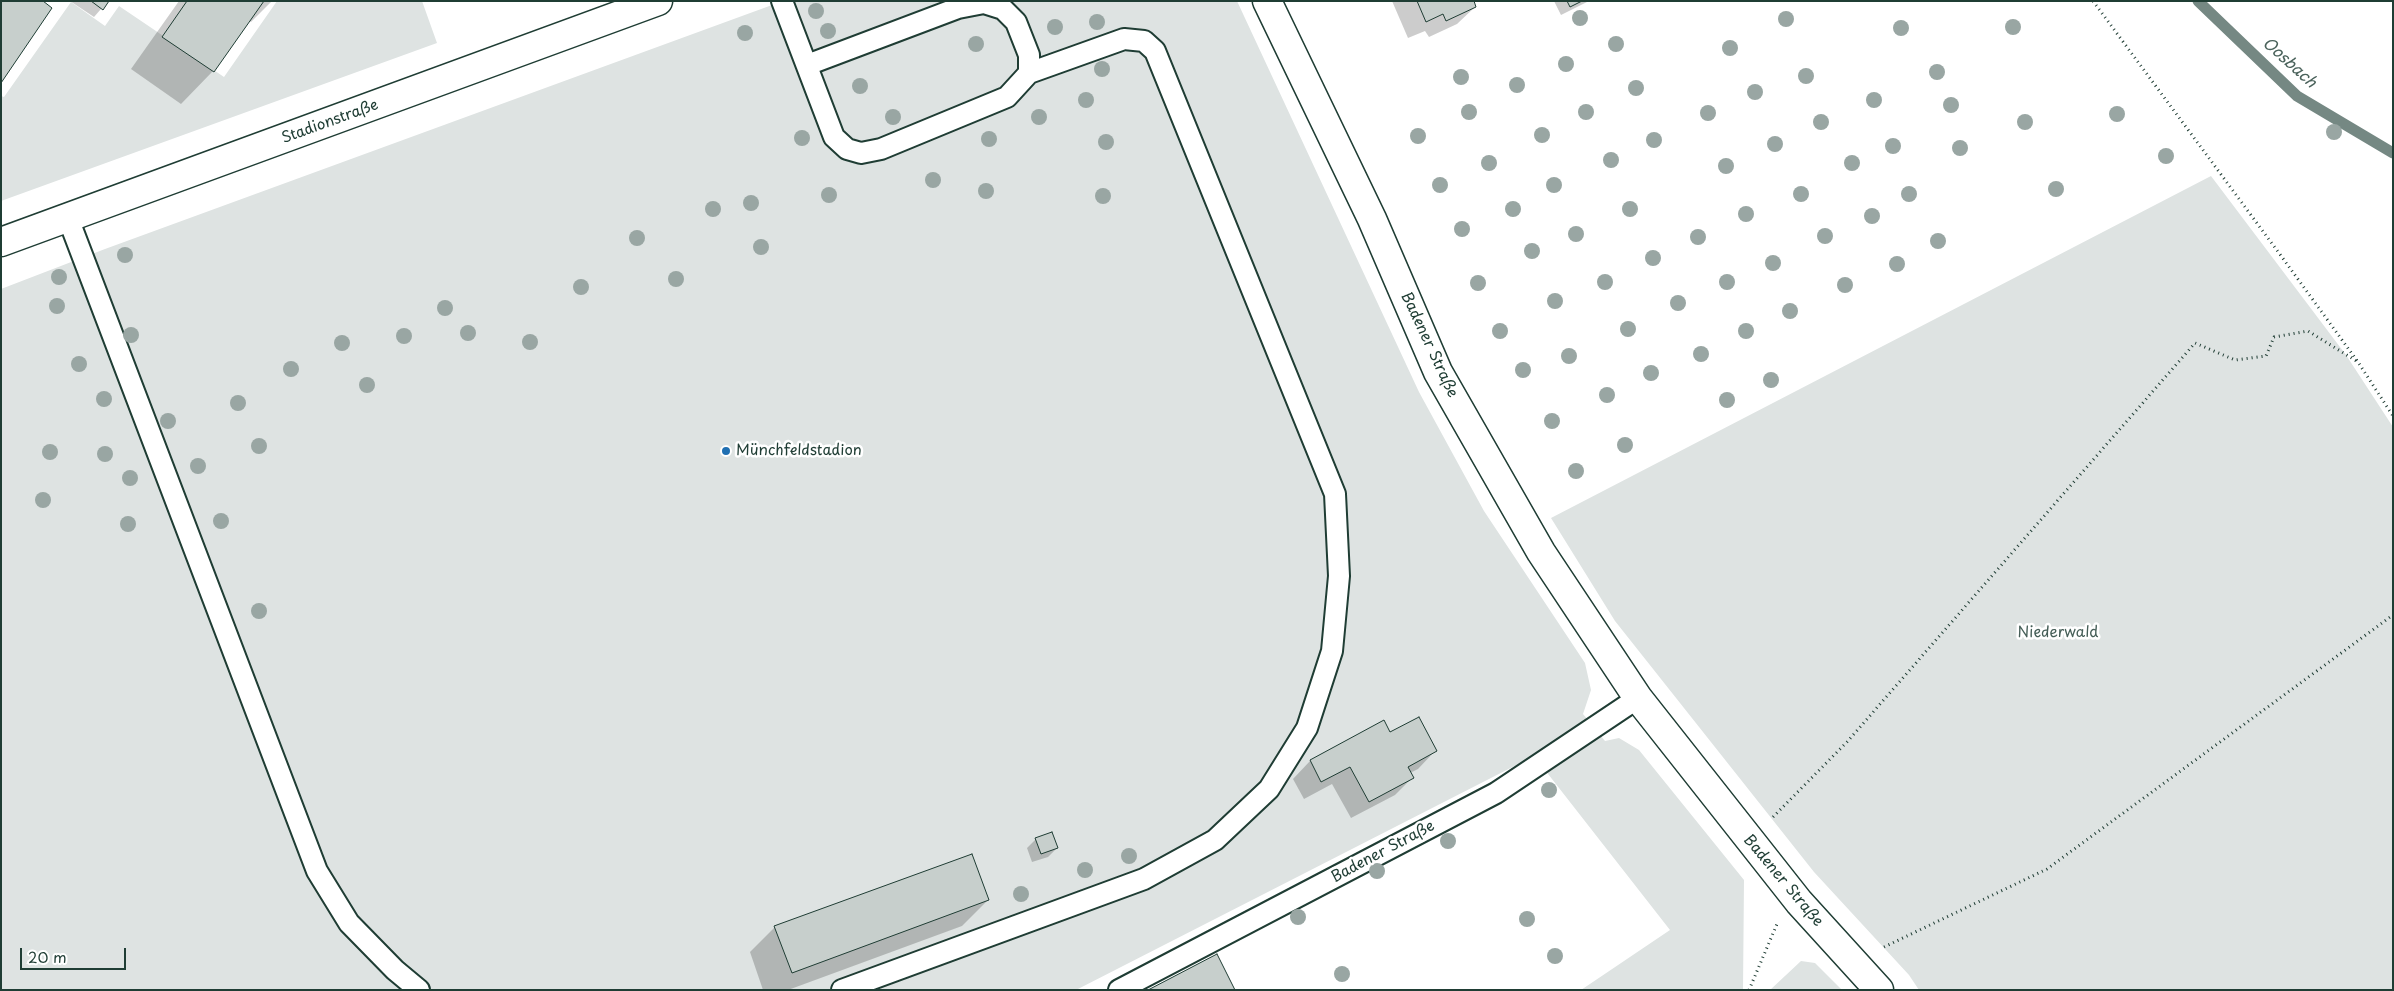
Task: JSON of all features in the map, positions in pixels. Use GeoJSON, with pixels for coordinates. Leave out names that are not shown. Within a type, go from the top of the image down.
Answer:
{"type":"FeatureCollection","features":[{"type":"Feature","properties":{"kind":"main road","name":"Stadionstraße"},"geometry":{"type":"LineString","coordinates":[[1,242],[658,1]]}},
{"type":"Feature","properties":{"kind":"main road","name":"Badener Straße"},"geometry":{"type":"LineString","coordinates":[[1267,1],[1372,219],[1438,372],[1542,552],[1638,698],[1799,902],[1879,990]]}},
{"type":"Feature","properties":{"kind":"lane"},"geometry":{"type":"LineString","coordinates":[[782,1],[834,137],[847,149],[860,154],[881,149],[1007,96],[1029,73],[1124,40],[1144,41],[1155,51],[1335,494],[1339,576],[1332,652],[1307,728],[1269,789],[1215,840],[1144,879],[842,990]]}},
{"type":"Feature","properties":{"kind":"lane"},"geometry":{"type":"LineString","coordinates":[[807,65],[958,8],[984,3],[1003,10],[1016,22],[1028,55],[1029,73]]}},
{"type":"Feature","properties":{"kind":"lane"},"geometry":{"type":"LineString","coordinates":[[68,218],[316,871],[349,923],[395,970],[419,990]]}},
{"type":"Feature","properties":{"kind":"lane","name":"Badener Straße"},"geometry":{"type":"LineString","coordinates":[[1119,990],[1496,793],[1638,698]]}},
{"type":"Feature","properties":{"kind":"path"},"geometry":{"type":"LineString","coordinates":[[2093,1],[2358,362],[2393,416]]}},
{"type":"Feature","properties":{"kind":"path"},"geometry":{"type":"LineString","coordinates":[[1749,841],[1847,742],[2194,343],[2236,360],[2266,356],[2274,337],[2308,331],[2358,362]]}},
{"type":"Feature","properties":{"kind":"path"},"geometry":{"type":"LineString","coordinates":[[1852,962],[2047,869],[2393,615]]}},
{"type":"Feature","properties":{"kind":"path"},"geometry":{"type":"LineString","coordinates":[[1749,990],[1775,926],[1799,902]]}},
{"type":"Feature","properties":{"kind":"green space"},"geometry":{"type":"Polygon","coordinates":[[[277,1],[422,1],[437,43],[1,201],[1,96],[4,97],[71,2],[105,26],[119,6],[224,77],[277,1]]]}},
{"type":"Feature","properties":{"kind":"green space","name":"Münchfeldstadion"},"geometry":{"type":"Polygon","coordinates":[[[783,1],[1237,1],[1419,392],[1484,511],[1585,663],[1591,690],[1583,714],[1605,741],[1619,738],[1639,750],[1744,880],[1743,990],[1581,990],[1670,930],[1534,756],[1076,990],[1,990],[1,289],[105,249],[783,1]]]}},
{"type":"Feature","properties":{"kind":"green space","name":"Niederwald"},"geometry":{"type":"Polygon","coordinates":[[[2211,176],[2346,355],[2393,427],[2393,990],[1919,990],[1909,975],[1814,872],[1615,621],[1551,518],[2211,176]]]}},
{"type":"Feature","properties":{"kind":"green space"},"geometry":{"type":"Polygon","coordinates":[[[1801,961],[1815,963],[1842,990],[1770,990],[1801,961]]]}},
{"type":"Feature","properties":{"kind":"building"},"geometry":{"type":"Polygon","coordinates":[[[1,1],[43,1],[52,8],[1,83],[1,1]]]}},
{"type":"Feature","properties":{"kind":"building"},"geometry":{"type":"Polygon","coordinates":[[[91,1],[109,1],[103,10],[91,1]]]}},
{"type":"Feature","properties":{"kind":"building"},"geometry":{"type":"Polygon","coordinates":[[[187,1],[264,1],[214,72],[162,37],[187,1]]]}},
{"type":"Feature","properties":{"kind":"building"},"geometry":{"type":"Polygon","coordinates":[[[1417,1],[1474,1],[1476,7],[1446,21],[1443,14],[1426,22],[1417,1]]]}},
{"type":"Feature","properties":{"kind":"building"},"geometry":{"type":"Polygon","coordinates":[[[1567,1],[1582,1],[1570,7],[1567,1]]]}},
{"type":"Feature","properties":{"kind":"building"},"geometry":{"type":"Polygon","coordinates":[[[1419,717],[1437,751],[1408,767],[1414,778],[1369,802],[1350,767],[1321,782],[1310,760],[1384,720],[1390,732],[1419,717]]]}},
{"type":"Feature","properties":{"kind":"building"},"geometry":{"type":"Polygon","coordinates":[[[1052,832],[1058,848],[1041,854],[1035,838],[1052,832]]]}},
{"type":"Feature","properties":{"kind":"building"},"geometry":{"type":"Polygon","coordinates":[[[972,854],[989,900],[792,973],[774,926],[972,854]]]}},
{"type":"Feature","properties":{"kind":"building"},"geometry":{"type":"Polygon","coordinates":[[[1217,954],[1235,990],[1148,990],[1217,954]]]}},
{"type":"Feature","properties":{"kind":"waterway","name":"Oosbach"},"geometry":{"type":"LineString","coordinates":[[2198,1],[2297,96],[2393,153]]}},
{"type":"Feature","properties":{"kind":"place","name":"Münchfeldstadion"},"geometry":{"type":"Point","coordinates":[726,451]}}]}
